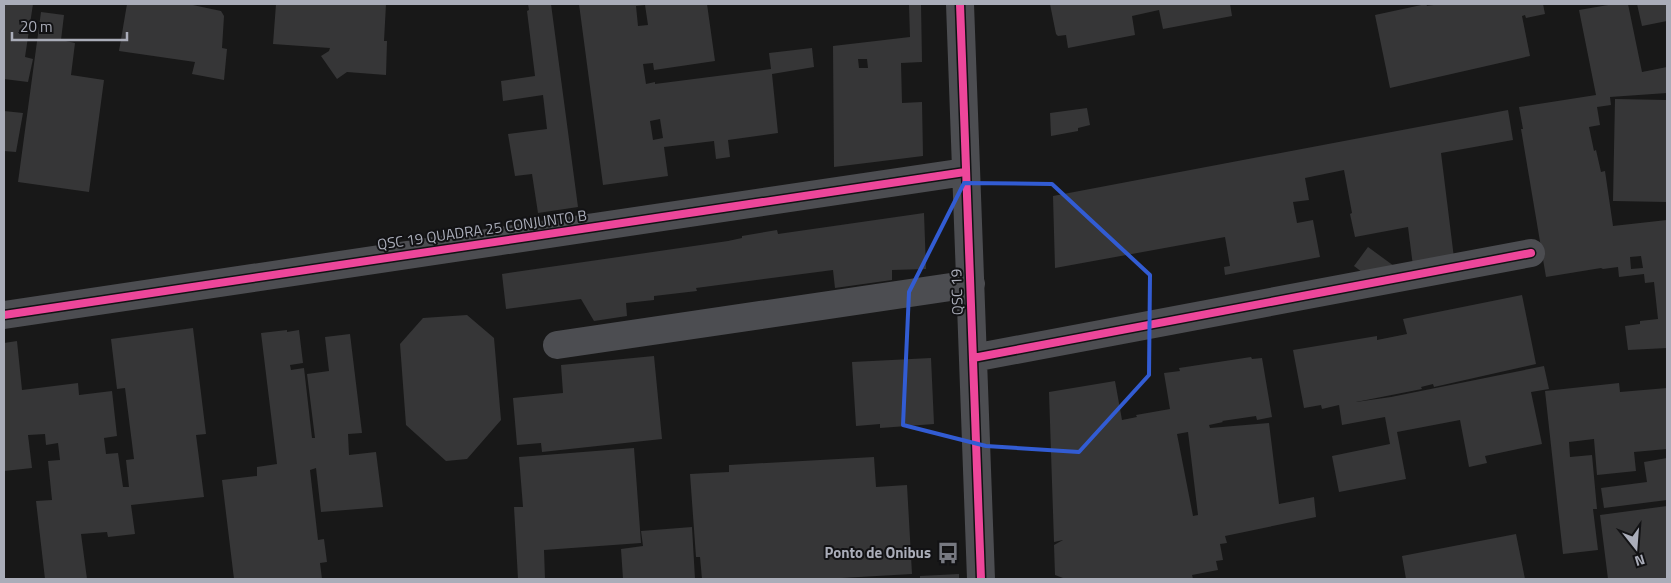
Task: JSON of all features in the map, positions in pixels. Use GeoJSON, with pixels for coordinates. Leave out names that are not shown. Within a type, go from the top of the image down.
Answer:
{"type":"FeatureCollection","features":[{"type":"Feature","properties":{"kind":"street","name":"QSC 19"},"geometry":{"type":"LineString","coordinates":[[960,4],[981,579]]}},
{"type":"Feature","properties":{"kind":"street","name":"QSC 19 QUADRA 25 CONJUNTO B"},"geometry":{"type":"LineString","coordinates":[[4,316],[965,172]]}},
{"type":"Feature","properties":{"kind":"street"},"geometry":{"type":"LineString","coordinates":[[973,358],[1531,253]]}},
{"type":"Feature","properties":{"kind":"street"},"geometry":{"type":"LineString","coordinates":[[556,345],[971,284]]}},
{"type":"Feature","properties":{"kind":"highlighted area"},"geometry":{"type":"Polygon","coordinates":[[[964,183],[1052,184],[1150,275],[1149,375],[1079,452],[986,446],[903,425],[909,292],[964,183]]]}},
{"type":"Feature","properties":{"kind":"building"},"geometry":{"type":"Polygon","coordinates":[[[4,4],[33,4],[25,57],[33,59],[28,82],[4,79],[4,4]]]}},
{"type":"Feature","properties":{"kind":"building"},"geometry":{"type":"Polygon","coordinates":[[[127,4],[188,4],[221,11],[224,16],[222,48],[227,49],[224,80],[192,74],[195,62],[119,51],[127,4]]]}},
{"type":"Feature","properties":{"kind":"building"},"geometry":{"type":"Polygon","coordinates":[[[276,4],[386,4],[384,41],[387,41],[386,75],[347,72],[337,79],[321,56],[329,51],[330,48],[273,44],[276,4]]]}},
{"type":"Feature","properties":{"kind":"building"},"geometry":{"type":"Polygon","coordinates":[[[528,4],[551,4],[578,207],[538,213],[532,174],[515,176],[508,134],[547,129],[543,95],[503,101],[501,81],[535,76],[527,11],[529,10],[528,4]]]}},
{"type":"Feature","properties":{"kind":"building"},"geometry":{"type":"Polygon","coordinates":[[[579,4],[707,4],[715,61],[654,70],[653,63],[643,64],[646,84],[771,69],[769,53],[812,48],[814,67],[772,74],[778,133],[728,140],[730,157],[716,159],[714,141],[664,147],[668,176],[603,185],[579,4]],[[645,5],[636,6],[638,26],[648,25],[645,5]],[[660,119],[650,121],[653,140],[663,138],[660,119]]]}},
{"type":"Feature","properties":{"kind":"building"},"geometry":{"type":"Polygon","coordinates":[[[909,4],[921,4],[922,62],[901,63],[902,103],[922,102],[923,156],[834,167],[833,46],[910,37],[909,4]],[[858,59],[859,68],[868,68],[867,59],[858,59]]]}},
{"type":"Feature","properties":{"kind":"building"},"geometry":{"type":"Polygon","coordinates":[[[1050,4],[1230,4],[1232,16],[1163,29],[1159,10],[1132,16],[1135,35],[1068,48],[1066,35],[1058,36],[1056,34],[1050,4]]]}},
{"type":"Feature","properties":{"kind":"building"},"geometry":{"type":"Polygon","coordinates":[[[1426,4],[1427,6],[1440,4],[1543,4],[1545,14],[1526,18],[1525,15],[1522,16],[1530,56],[1390,88],[1375,15],[1426,4]]]}},
{"type":"Feature","properties":{"kind":"building"},"geometry":{"type":"Polygon","coordinates":[[[1614,4],[1628,4],[1642,72],[1667,67],[1667,93],[1610,97],[1611,105],[1597,107],[1600,125],[1589,127],[1601,172],[1605,171],[1613,226],[1667,220],[1667,348],[1628,350],[1625,326],[1640,324],[1640,321],[1658,319],[1654,282],[1645,283],[1644,274],[1619,277],[1618,267],[1546,277],[1519,107],[1596,95],[1579,10],[1614,4]],[[1641,256],[1630,257],[1631,269],[1643,268],[1641,256]]]}},
{"type":"Feature","properties":{"kind":"building"},"geometry":{"type":"Polygon","coordinates":[[[1637,4],[1667,4],[1667,21],[1642,26],[1637,4]]]}},
{"type":"Feature","properties":{"kind":"building"},"geometry":{"type":"Polygon","coordinates":[[[41,12],[64,15],[61,40],[75,43],[71,75],[104,80],[89,192],[18,182],[41,12]]]}},
{"type":"Feature","properties":{"kind":"building"},"geometry":{"type":"Polygon","coordinates":[[[1615,99],[1667,100],[1667,202],[1613,201],[1615,99]]]}},
{"type":"Feature","properties":{"kind":"building"},"geometry":{"type":"Polygon","coordinates":[[[1087,108],[1090,125],[1078,128],[1078,131],[1051,136],[1050,113],[1087,108]]]}},
{"type":"Feature","properties":{"kind":"building"},"geometry":{"type":"Polygon","coordinates":[[[1508,110],[1513,140],[1441,153],[1455,266],[1414,274],[1408,227],[1355,237],[1344,170],[1305,178],[1309,200],[1293,202],[1297,223],[1313,220],[1320,257],[1225,275],[1224,267],[1230,266],[1225,237],[1055,268],[1053,196],[1508,110]]]}},
{"type":"Feature","properties":{"kind":"building"},"geometry":{"type":"Polygon","coordinates":[[[4,111],[23,113],[16,152],[4,151],[4,111]]]}},
{"type":"Feature","properties":{"kind":"building"},"geometry":{"type":"Polygon","coordinates":[[[924,213],[926,269],[892,270],[892,280],[835,288],[833,270],[696,288],[697,291],[654,296],[654,300],[626,303],[627,316],[594,321],[581,299],[506,309],[502,274],[728,241],[742,238],[742,236],[777,230],[778,234],[924,213]]]}},
{"type":"Feature","properties":{"kind":"building"},"geometry":{"type":"Polygon","coordinates":[[[1368,247],[1394,266],[1375,282],[1354,266],[1368,247]]]}},
{"type":"Feature","properties":{"kind":"building"},"geometry":{"type":"Polygon","coordinates":[[[1522,295],[1536,364],[1434,387],[1433,384],[1421,387],[1422,389],[1356,402],[1391,397],[1544,366],[1549,389],[1531,392],[1542,444],[1485,456],[1487,463],[1469,467],[1460,420],[1397,432],[1406,479],[1339,492],[1332,456],[1390,444],[1385,417],[1342,425],[1339,405],[1322,409],[1321,405],[1304,408],[1293,350],[1377,336],[1377,340],[1407,334],[1403,319],[1522,295]]]}},
{"type":"Feature","properties":{"kind":"building"},"geometry":{"type":"Polygon","coordinates":[[[467,315],[494,338],[501,420],[467,459],[446,461],[406,425],[400,344],[423,318],[467,315]]]}},
{"type":"Feature","properties":{"kind":"building"},"geometry":{"type":"Polygon","coordinates":[[[193,328],[206,434],[196,435],[204,497],[131,505],[135,534],[108,537],[107,532],[81,534],[87,579],[45,579],[36,501],[52,500],[48,461],[60,460],[58,443],[46,445],[45,434],[28,435],[32,468],[4,471],[4,343],[17,341],[22,390],[78,383],[79,395],[112,391],[117,436],[104,438],[106,454],[118,453],[123,487],[129,487],[126,460],[134,459],[125,388],[117,389],[111,339],[193,328]]]}},
{"type":"Feature","properties":{"kind":"building"},"geometry":{"type":"Polygon","coordinates":[[[287,330],[287,332],[299,330],[303,363],[290,365],[291,370],[304,368],[312,438],[315,438],[307,374],[329,371],[325,337],[350,334],[362,433],[348,434],[349,455],[376,452],[383,507],[321,512],[316,468],[310,470],[318,540],[324,539],[327,562],[320,563],[322,579],[234,579],[222,480],[257,476],[257,467],[277,464],[261,333],[287,330]]]}},
{"type":"Feature","properties":{"kind":"building"},"geometry":{"type":"Polygon","coordinates":[[[654,356],[662,439],[542,452],[541,443],[517,445],[513,398],[563,393],[561,365],[654,356]]]}},
{"type":"Feature","properties":{"kind":"building"},"geometry":{"type":"Polygon","coordinates":[[[1251,357],[1252,359],[1262,358],[1272,417],[1257,420],[1256,416],[1222,421],[1209,425],[1210,428],[1269,423],[1279,504],[1314,497],[1316,517],[1225,536],[1227,543],[1220,544],[1223,560],[1216,561],[1218,570],[1192,575],[1193,579],[1063,579],[1055,575],[1054,545],[1063,540],[1054,542],[1049,392],[1115,381],[1122,420],[1137,417],[1136,415],[1170,409],[1164,373],[1180,371],[1179,368],[1251,357]],[[1188,432],[1177,434],[1193,516],[1198,515],[1188,432]]]}},
{"type":"Feature","properties":{"kind":"building"},"geometry":{"type":"Polygon","coordinates":[[[931,358],[934,424],[880,428],[880,424],[856,426],[852,362],[931,358]]]}},
{"type":"Feature","properties":{"kind":"building"},"geometry":{"type":"Polygon","coordinates":[[[1619,383],[1620,392],[1667,388],[1667,449],[1634,452],[1636,471],[1597,475],[1594,439],[1569,442],[1570,457],[1592,455],[1597,509],[1593,509],[1598,550],[1563,554],[1545,391],[1619,383]]]}},
{"type":"Feature","properties":{"kind":"building"},"geometry":{"type":"Polygon","coordinates":[[[634,448],[641,543],[544,550],[545,579],[518,579],[514,507],[523,507],[519,457],[634,448]]]}},
{"type":"Feature","properties":{"kind":"building"},"geometry":{"type":"Polygon","coordinates":[[[874,457],[876,487],[907,485],[912,574],[824,579],[702,579],[700,557],[696,557],[690,474],[729,472],[729,465],[874,457]]]}},
{"type":"Feature","properties":{"kind":"building"},"geometry":{"type":"Polygon","coordinates":[[[1667,458],[1667,500],[1604,508],[1601,488],[1647,482],[1644,462],[1667,458]]]}},
{"type":"Feature","properties":{"kind":"building"},"geometry":{"type":"Polygon","coordinates":[[[1667,506],[1667,579],[1608,579],[1600,515],[1667,506]]]}},
{"type":"Feature","properties":{"kind":"building"},"geometry":{"type":"Polygon","coordinates":[[[692,527],[695,579],[623,579],[621,549],[643,546],[641,531],[692,527]]]}},
{"type":"Feature","properties":{"kind":"building"},"geometry":{"type":"Polygon","coordinates":[[[1516,534],[1525,579],[1406,579],[1402,556],[1516,534]]]}},
{"type":"Feature","properties":{"kind":"building"},"geometry":{"type":"Polygon","coordinates":[[[959,574],[959,579],[920,579],[920,576],[959,574]]]}},
{"type":"Feature","properties":{"kind":"cycle path"},"geometry":{"type":"LineString","coordinates":[[960,4],[981,579]]}},
{"type":"Feature","properties":{"kind":"cycle path"},"geometry":{"type":"LineString","coordinates":[[4,315],[965,172]]}},
{"type":"Feature","properties":{"kind":"cycle path"},"geometry":{"type":"LineString","coordinates":[[973,358],[1531,253]]}},
{"type":"Feature","properties":{"kind":"place","name":"Ponto de Onibus"},"geometry":{"type":"Point","coordinates":[948,553]}}]}
